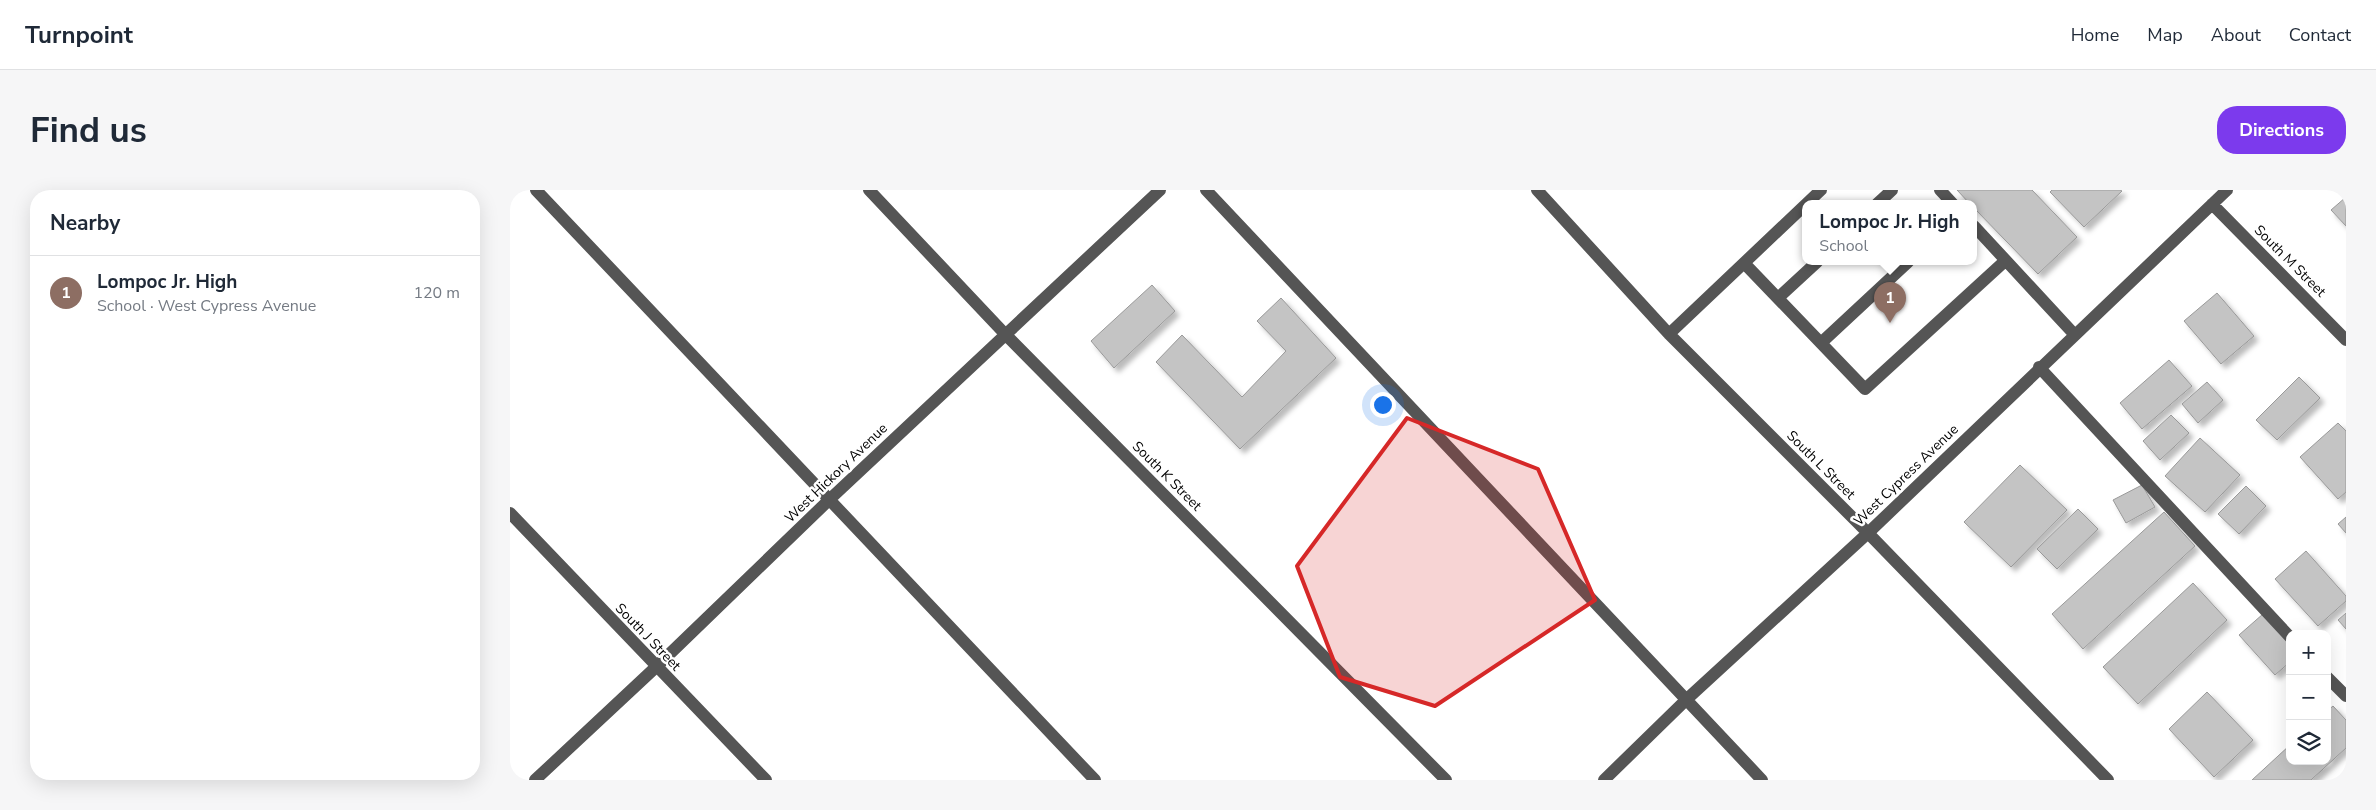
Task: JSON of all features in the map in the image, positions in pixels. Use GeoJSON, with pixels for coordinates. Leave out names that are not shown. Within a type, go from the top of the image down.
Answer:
{"type":"FeatureCollection","features":[{"type":"Feature","properties":{"kind":"street"},"geometry":{"type":"LineString","coordinates":[[536,190],[1095,780]]}},
{"type":"Feature","properties":{"kind":"street","name":"South K Street"},"geometry":{"type":"LineString","coordinates":[[869,190],[1005,334],[1446,780]]}},
{"type":"Feature","properties":{"kind":"street","name":"West Hickory Avenue"},"geometry":{"type":"LineString","coordinates":[[535,780],[656,667],[830,499],[1160,190]]}},
{"type":"Feature","properties":{"kind":"street"},"geometry":{"type":"LineString","coordinates":[[1206,190],[1762,780]]}},
{"type":"Feature","properties":{"kind":"street","name":"South L Street"},"geometry":{"type":"LineString","coordinates":[[1537,190],[1669,334],[1868,533],[2108,780]]}},
{"type":"Feature","properties":{"kind":"street"},"geometry":{"type":"LineString","coordinates":[[1810,200],[1821,190]]}},
{"type":"Feature","properties":{"kind":"street"},"geometry":{"type":"LineString","coordinates":[[1881,200],[1892,190]]}},
{"type":"Feature","properties":{"kind":"street"},"geometry":{"type":"LineString","coordinates":[[1940,190],[1949,200]]}},
{"type":"Feature","properties":{"kind":"street","name":"West Cypress Avenue"},"geometry":{"type":"LineString","coordinates":[[1604,780],[1687,699],[1868,533],[2074,334],[2227,190]]}},
{"type":"Feature","properties":{"kind":"street","name":"South M Street"},"geometry":{"type":"LineString","coordinates":[[2212,204],[2346,340]]}},
{"type":"Feature","properties":{"kind":"street"},"geometry":{"type":"LineString","coordinates":[[1669,334],[1802,208]]}},
{"type":"Feature","properties":{"kind":"street"},"geometry":{"type":"LineString","coordinates":[[1977,229],[2074,334]]}},
{"type":"Feature","properties":{"kind":"street"},"geometry":{"type":"LineString","coordinates":[[1744,263],[1822,342],[1865,389],[2005,260]]}},
{"type":"Feature","properties":{"kind":"street"},"geometry":{"type":"LineString","coordinates":[[1779,298],[1813,265]]}},
{"type":"Feature","properties":{"kind":"street"},"geometry":{"type":"LineString","coordinates":[[1822,342],[1905,265]]}},
{"type":"Feature","properties":{"kind":"street"},"geometry":{"type":"LineString","coordinates":[[2040,367],[2286,633]]}},
{"type":"Feature","properties":{"kind":"street","name":"South J Street"},"geometry":{"type":"LineString","coordinates":[[510,513],[766,780]]}},
{"type":"Feature","properties":{"kind":"street"},"geometry":{"type":"LineString","coordinates":[[2331,680],[2346,696]]}},
{"type":"Feature","properties":{"kind":"highlighted area"},"geometry":{"type":"Polygon","coordinates":[[[1407,418],[1538,469],[1595,600],[1435,706],[1340,677],[1297,566],[1407,418]]]}},
{"type":"Feature","properties":{"kind":"building"},"geometry":{"type":"Polygon","coordinates":[[[1957,190],[2032,190],[2077,237],[2038,274],[1977,211],[1977,200],[1966,200],[1957,190]]]}},
{"type":"Feature","properties":{"kind":"building"},"geometry":{"type":"Polygon","coordinates":[[[2052,190],[2122,191],[2084,227],[2050,192],[2052,190]]]}},
{"type":"Feature","properties":{"kind":"building"},"geometry":{"type":"Polygon","coordinates":[[[2346,197],[2346,226],[2331,210],[2346,197]]]}},
{"type":"Feature","properties":{"kind":"building"},"geometry":{"type":"Polygon","coordinates":[[[1152,285],[1175,311],[1114,368],[1091,341],[1152,285]]]}},
{"type":"Feature","properties":{"kind":"building"},"geometry":{"type":"Polygon","coordinates":[[[2217,293],[2254,336],[2221,364],[2184,321],[2217,293]]]}},
{"type":"Feature","properties":{"kind":"building"},"geometry":{"type":"Polygon","coordinates":[[[1281,298],[1336,358],[1240,449],[1156,362],[1182,335],[1242,397],[1286,351],[1257,321],[1281,298]]]}},
{"type":"Feature","properties":{"kind":"building"},"geometry":{"type":"Polygon","coordinates":[[[2169,360],[2192,386],[2142,429],[2120,403],[2169,360]]]}},
{"type":"Feature","properties":{"kind":"building"},"geometry":{"type":"Polygon","coordinates":[[[2299,377],[2320,398],[2277,440],[2256,420],[2299,377]]]}},
{"type":"Feature","properties":{"kind":"building"},"geometry":{"type":"Polygon","coordinates":[[[2207,382],[2223,400],[2198,423],[2182,404],[2207,382]]]}},
{"type":"Feature","properties":{"kind":"building"},"geometry":{"type":"Polygon","coordinates":[[[2171,415],[2189,433],[2160,460],[2143,441],[2171,415]]]}},
{"type":"Feature","properties":{"kind":"building"},"geometry":{"type":"Polygon","coordinates":[[[2338,423],[2346,431],[2346,492],[2338,499],[2300,457],[2338,423]]]}},
{"type":"Feature","properties":{"kind":"building"},"geometry":{"type":"Polygon","coordinates":[[[2200,438],[2240,475],[2205,512],[2165,476],[2200,438]]]}},
{"type":"Feature","properties":{"kind":"building"},"geometry":{"type":"Polygon","coordinates":[[[2020,465],[2067,510],[2011,567],[1964,522],[2020,465]]]}},
{"type":"Feature","properties":{"kind":"building"},"geometry":{"type":"Polygon","coordinates":[[[2142,485],[2155,507],[2126,523],[2113,500],[2142,485]]]}},
{"type":"Feature","properties":{"kind":"building"},"geometry":{"type":"Polygon","coordinates":[[[2246,486],[2266,506],[2239,534],[2218,514],[2246,486]]]}},
{"type":"Feature","properties":{"kind":"building"},"geometry":{"type":"Polygon","coordinates":[[[2078,509],[2098,529],[2057,569],[2037,549],[2078,509]]]}},
{"type":"Feature","properties":{"kind":"building"},"geometry":{"type":"Polygon","coordinates":[[[2164,512],[2195,546],[2083,649],[2052,614],[2164,512]]]}},
{"type":"Feature","properties":{"kind":"building"},"geometry":{"type":"Polygon","coordinates":[[[2346,517],[2346,533],[2338,524],[2346,517]]]}},
{"type":"Feature","properties":{"kind":"building"},"geometry":{"type":"Polygon","coordinates":[[[2306,551],[2346,596],[2346,601],[2318,626],[2275,579],[2306,551]]]}},
{"type":"Feature","properties":{"kind":"building"},"geometry":{"type":"Polygon","coordinates":[[[2193,583],[2227,620],[2138,704],[2103,667],[2193,583]]]}},
{"type":"Feature","properties":{"kind":"building"},"geometry":{"type":"Polygon","coordinates":[[[2346,613],[2346,629],[2338,620],[2346,613]]]}},
{"type":"Feature","properties":{"kind":"building"},"geometry":{"type":"Polygon","coordinates":[[[2263,614],[2286,640],[2286,665],[2275,675],[2239,635],[2263,614]]]}},
{"type":"Feature","properties":{"kind":"building"},"geometry":{"type":"Polygon","coordinates":[[[2207,692],[2253,740],[2214,777],[2169,729],[2207,692]]]}},
{"type":"Feature","properties":{"kind":"building"},"geometry":{"type":"Polygon","coordinates":[[[2333,706],[2346,720],[2346,748],[2331,762],[2331,720],[2331,708],[2333,706]]]}},
{"type":"Feature","properties":{"kind":"building"},"geometry":{"type":"Polygon","coordinates":[[[2286,749],[2286,765],[2327,765],[2311,780],[2252,780],[2286,749]]]}},
{"type":"Feature","properties":{"kind":"place","name":"Lompoc Jr. High"},"geometry":{"type":"Point","coordinates":[1890,323]}}]}
